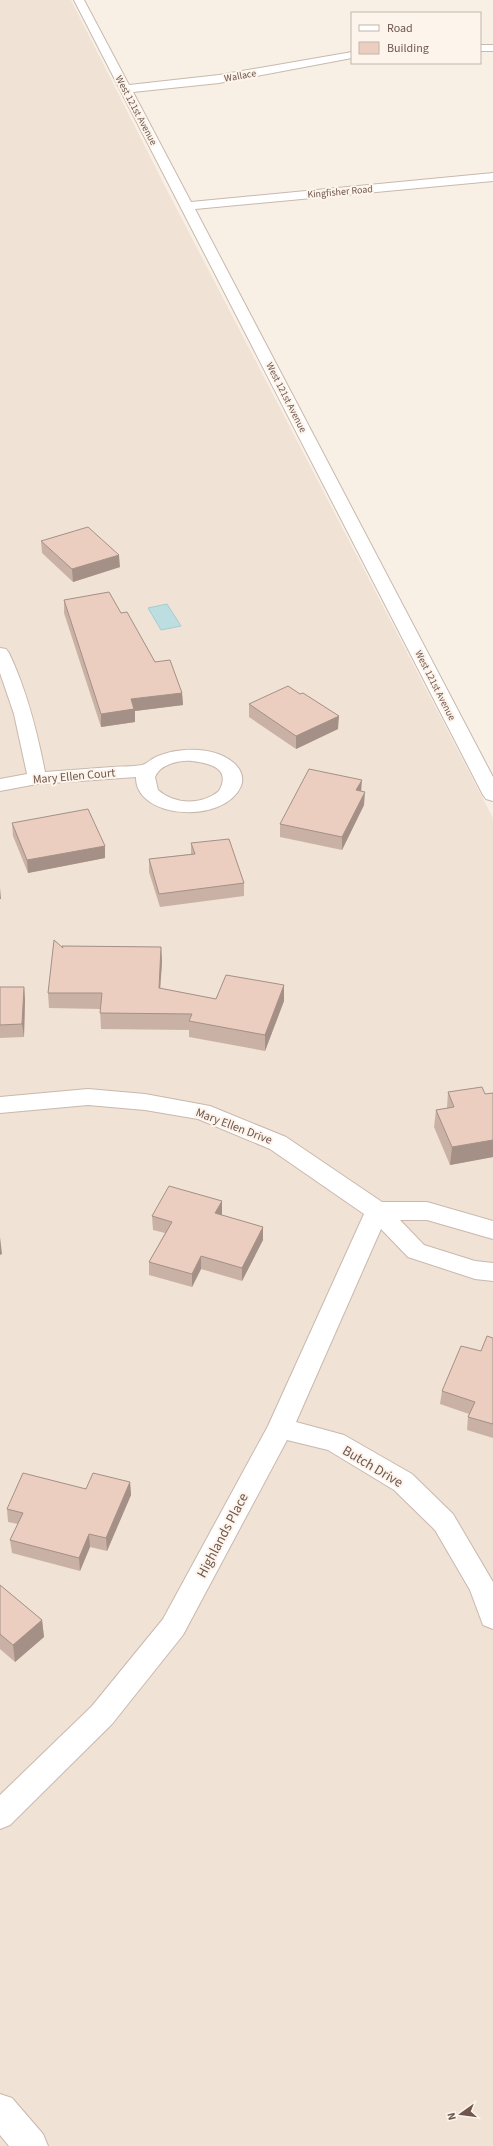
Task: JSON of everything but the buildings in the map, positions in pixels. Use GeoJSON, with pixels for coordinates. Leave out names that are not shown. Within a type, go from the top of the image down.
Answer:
{"type":"FeatureCollection","features":[{"type":"Feature","properties":{"kind":"street","name":"West 121st Avenue"},"geometry":{"type":"LineString","coordinates":[[79,0],[188,206],[493,795]]}},
{"type":"Feature","properties":{"kind":"street"},"geometry":{"type":"LineString","coordinates":[[481,48],[493,48]]}},
{"type":"Feature","properties":{"kind":"street","name":"Wallace"},"geometry":{"type":"LineString","coordinates":[[126,89],[219,79],[351,55]]}},
{"type":"Feature","properties":{"kind":"street","name":"Kingfisher Road"},"geometry":{"type":"LineString","coordinates":[[188,206],[493,177]]}},
{"type":"Feature","properties":{"kind":"street"},"geometry":{"type":"LineString","coordinates":[[0,653],[10,673],[19,698],[37,778]]}},
{"type":"Feature","properties":{"kind":"street","name":"Mary Ellen Court"},"geometry":{"type":"LineString","coordinates":[[0,786],[37,778],[149,770]]}},
{"type":"Feature","properties":{"kind":"street","name":"Mary Ellen Drive"},"geometry":{"type":"LineString","coordinates":[[0,1105],[88,1097],[145,1102],[202,1112],[278,1144],[377,1211],[416,1251],[475,1270],[493,1272]]}},
{"type":"Feature","properties":{"kind":"street"},"geometry":{"type":"LineString","coordinates":[[377,1211],[427,1210],[493,1230]]}},
{"type":"Feature","properties":{"kind":"street","name":"Highlands Place"},"geometry":{"type":"LineString","coordinates":[[0,1815],[102,1715],[173,1627],[280,1428],[377,1211]]}},
{"type":"Feature","properties":{"kind":"street","name":"Butch Drive"},"geometry":{"type":"LineString","coordinates":[[280,1428],[335,1442],[403,1482],[444,1522],[482,1587],[493,1617]]}},
{"type":"Feature","properties":{"kind":"street"},"geometry":{"type":"LineString","coordinates":[[0,2110],[31,2146]]}},
{"type":"Feature","properties":{"kind":"shaded area"},"geometry":{"type":"Polygon","coordinates":[[[0,0],[71,0],[169,194],[493,818],[493,2146],[0,2146],[0,0]]]}},
{"type":"Feature","properties":{"kind":"water"},"geometry":{"type":"Polygon","coordinates":[[[167,604],[181,626],[161,630],[148,608],[167,604]]]}}]}
